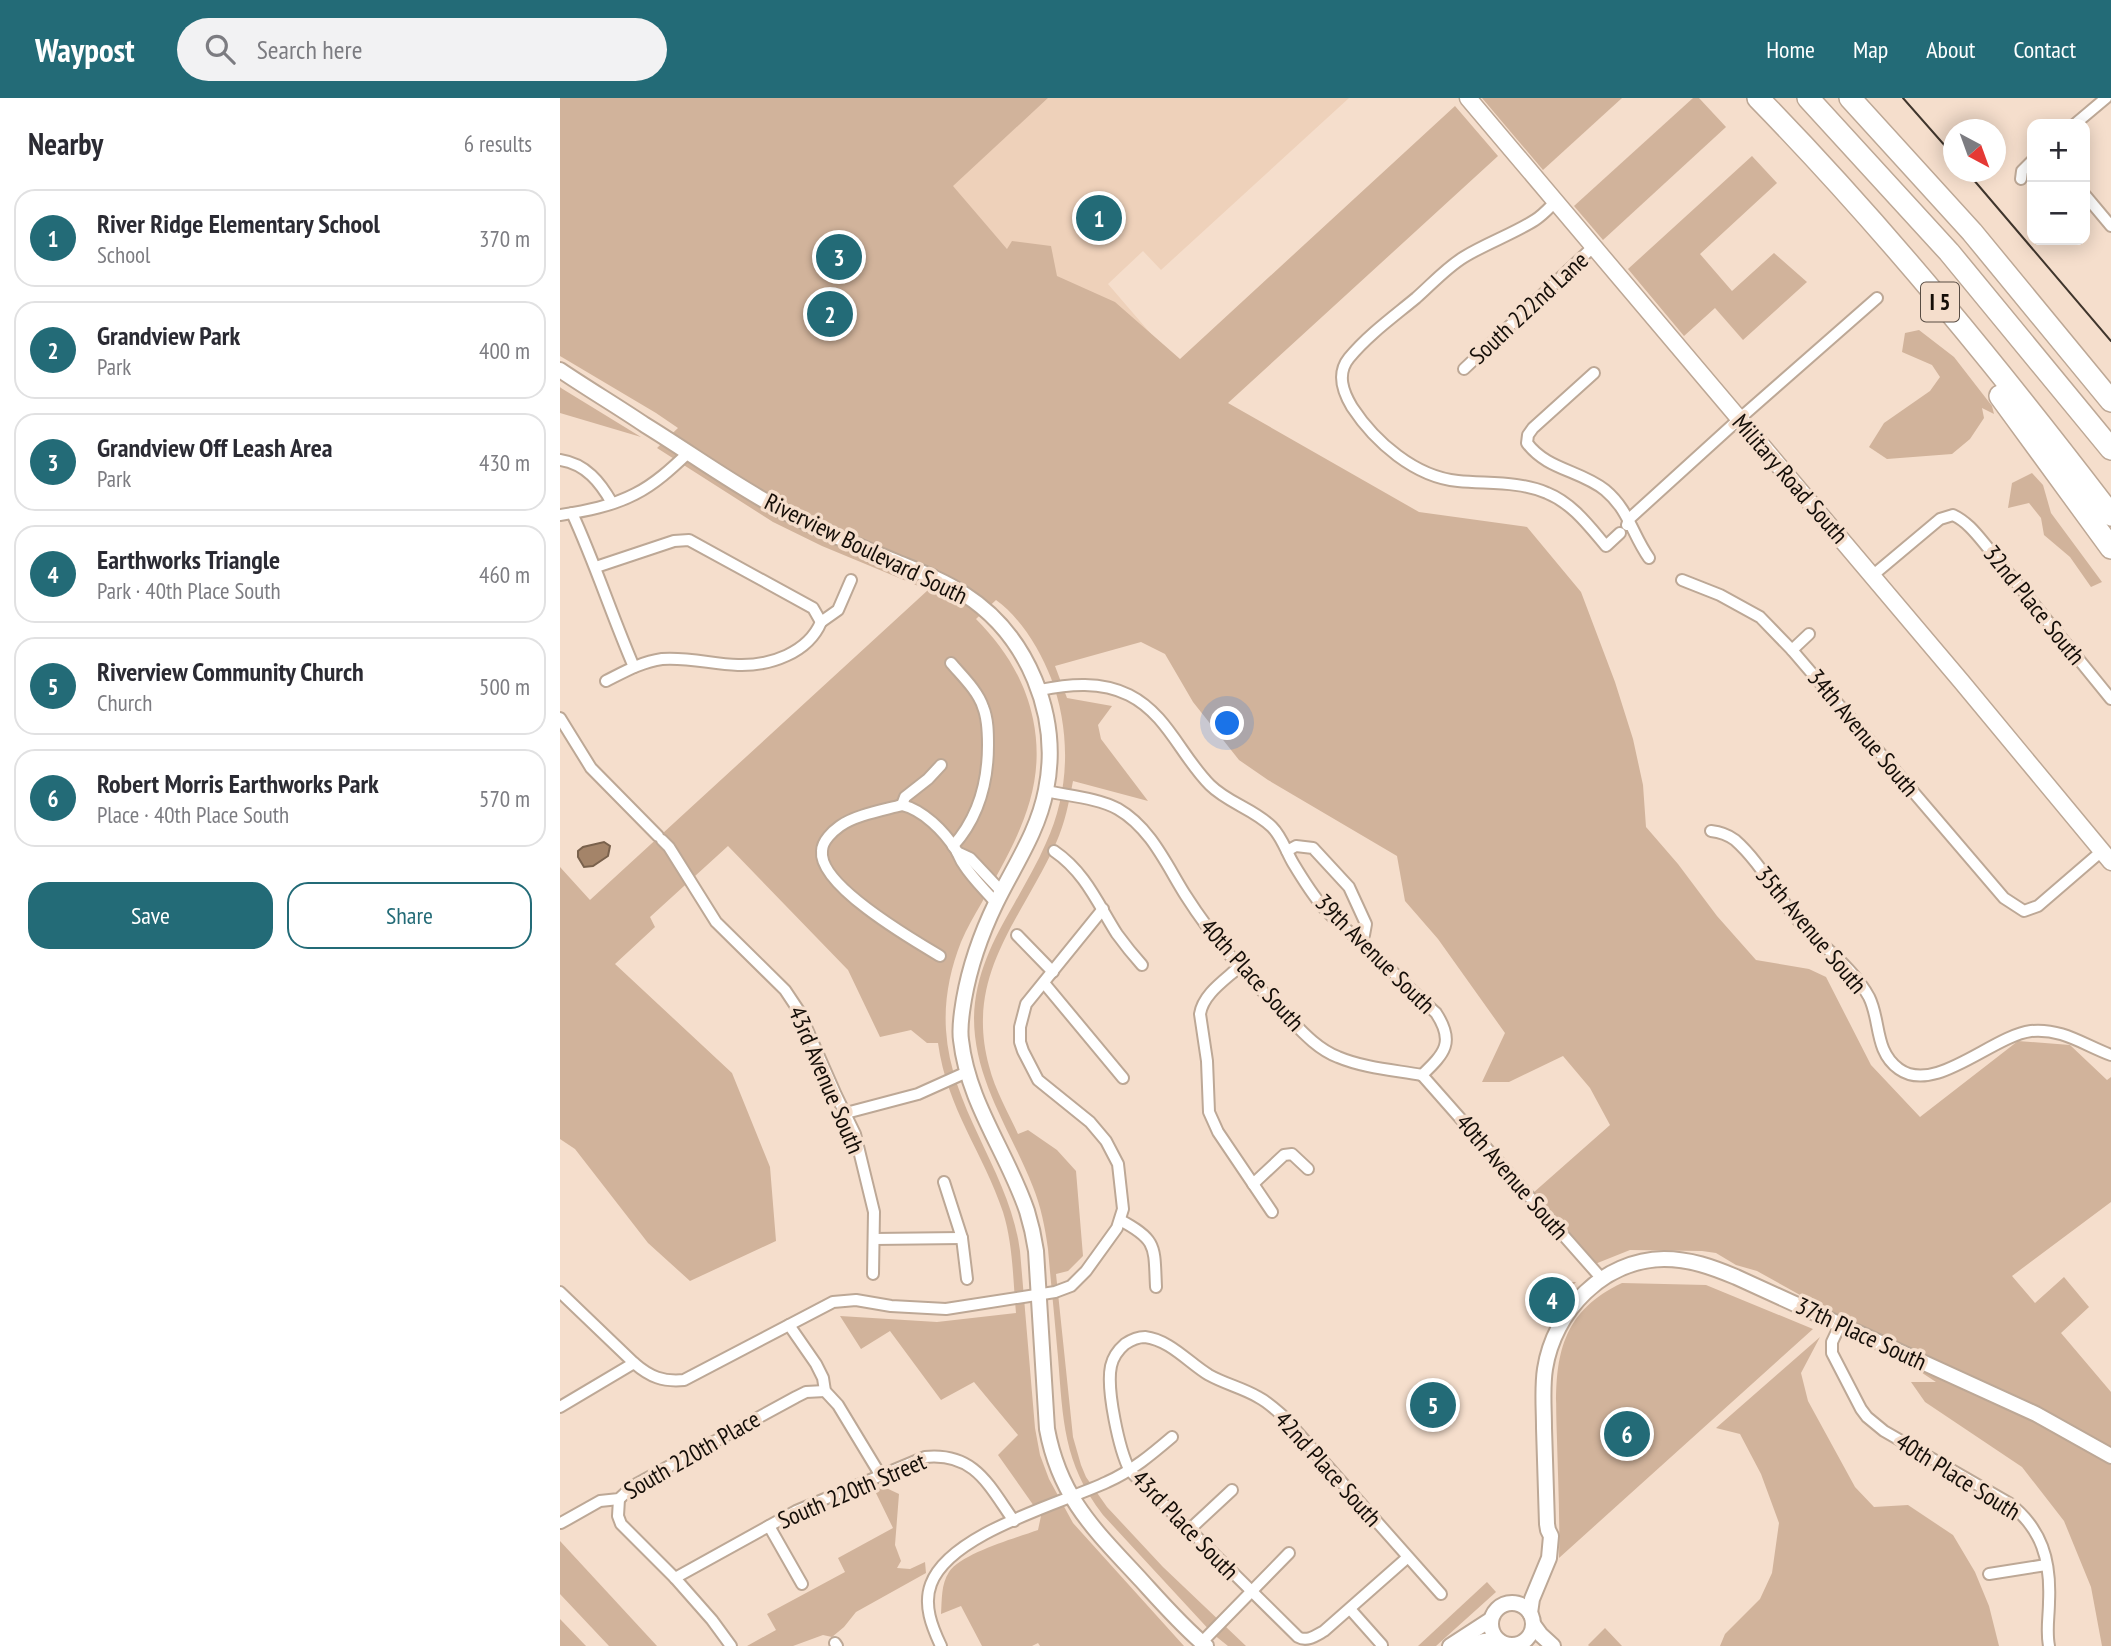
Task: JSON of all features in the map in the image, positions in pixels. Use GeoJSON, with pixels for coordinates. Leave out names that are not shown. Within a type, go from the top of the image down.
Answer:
{"type":"FeatureCollection","features":[{"type":"Feature","properties":{"kind":"highway","name":"I 5"},"geometry":{"type":"LineString","coordinates":[[1758,98],[1877,228],[1996,368],[2111,515]]}},
{"type":"Feature","properties":{"kind":"highway","name":"I 5"},"geometry":{"type":"LineString","coordinates":[[1808,98],[1949,252],[2111,449]]}},
{"type":"Feature","properties":{"kind":"highway"},"geometry":{"type":"LineString","coordinates":[[1843,98],[1912,165]]}},
{"type":"Feature","properties":{"kind":"highway"},"geometry":{"type":"LineString","coordinates":[[1850,98],[1972,232],[2111,401]]}},
{"type":"Feature","properties":{"kind":"highway"},"geometry":{"type":"LineString","coordinates":[[1877,228],[2111,548]]}},
{"type":"Feature","properties":{"kind":"main road","name":"Military Road South"},"geometry":{"type":"LineString","coordinates":[[1468,98],[2107,856]]}},
{"type":"Feature","properties":{"kind":"street"},"geometry":{"type":"LineString","coordinates":[[2080,119],[2104,99],[2111,111]]}},
{"type":"Feature","properties":{"kind":"street"},"geometry":{"type":"LineString","coordinates":[[2021,178],[2022,171],[2027,166]]}},
{"type":"Feature","properties":{"kind":"street"},"geometry":{"type":"LineString","coordinates":[[2090,201],[2111,226]]}},
{"type":"Feature","properties":{"kind":"street"},"geometry":{"type":"LineString","coordinates":[[1555,202],[1536,219],[1449,267],[1384,323],[1342,368],[1343,391],[1380,443],[1411,464],[1455,481],[1515,485],[1548,493],[1561,499],[1606,545],[1738,420],[1877,298]]}},
{"type":"Feature","properties":{"kind":"street","name":"South 222nd Lane"},"geometry":{"type":"LineString","coordinates":[[1465,369],[1594,247]]}},
{"type":"Feature","properties":{"kind":"street","name":"Riverview Boulevard South"},"geometry":{"type":"LineString","coordinates":[[560,370],[792,516],[933,578],[971,598],[992,616],[1013,641],[1030,668],[1040,690],[1048,735],[1049,769],[1046,791],[1040,815],[1026,848],[999,897],[968,976],[960,1037],[967,1072],[982,1115],[1028,1213],[1036,1251],[1047,1429],[1065,1487],[1091,1526],[1169,1611],[1204,1644]]}},
{"type":"Feature","properties":{"kind":"street"},"geometry":{"type":"LineString","coordinates":[[1594,373],[1533,428],[1527,443],[1544,461],[1584,477],[1615,499],[1625,526],[1649,558]]}},
{"type":"Feature","properties":{"kind":"street"},"geometry":{"type":"LineString","coordinates":[[560,514],[612,503],[636,494],[688,453]]}},
{"type":"Feature","properties":{"kind":"street"},"geometry":{"type":"LineString","coordinates":[[560,460],[577,465],[594,477],[612,503]]}},
{"type":"Feature","properties":{"kind":"street"},"geometry":{"type":"LineString","coordinates":[[572,513],[634,667]]}},
{"type":"Feature","properties":{"kind":"street","name":"32nd Place South"},"geometry":{"type":"LineString","coordinates":[[1872,576],[1940,519],[1953,515],[1966,523],[1984,543],[2111,699]]}},
{"type":"Feature","properties":{"kind":"street"},"geometry":{"type":"LineString","coordinates":[[596,567],[674,541],[689,540],[813,608],[821,622]]}},
{"type":"Feature","properties":{"kind":"street"},"geometry":{"type":"LineString","coordinates":[[606,681],[646,662],[663,659],[689,658],[740,665],[767,662],[800,648],[821,622],[838,610],[851,580]]}},
{"type":"Feature","properties":{"kind":"street","name":"34th Avenue South"},"geometry":{"type":"LineString","coordinates":[[1682,580],[1720,595],[1760,617],[1792,650],[2011,904],[2024,911],[2038,906],[2107,856]]}},
{"type":"Feature","properties":{"kind":"street"},"geometry":{"type":"LineString","coordinates":[[1792,650],[1809,634]]}},
{"type":"Feature","properties":{"kind":"street"},"geometry":{"type":"LineString","coordinates":[[951,663],[974,690],[983,706],[988,727],[988,775],[983,794],[955,849]]}},
{"type":"Feature","properties":{"kind":"street","name":"39th Avenue South"},"geometry":{"type":"LineString","coordinates":[[1040,690],[1066,685],[1097,686],[1118,690],[1142,703],[1166,726],[1209,784],[1270,825],[1279,835],[1320,903],[1333,918],[1436,1013],[1445,1026],[1446,1044],[1439,1059],[1422,1075]]}},
{"type":"Feature","properties":{"kind":"street","name":"43rd Avenue South"},"geometry":{"type":"LineString","coordinates":[[560,718],[591,768],[669,847],[716,922],[760,964],[792,999],[799,1011],[855,1134],[872,1204],[873,1274]]}},
{"type":"Feature","properties":{"kind":"street"},"geometry":{"type":"LineString","coordinates":[[902,805],[905,797],[941,765]]}},
{"type":"Feature","properties":{"kind":"street","name":"40th Place South"},"geometry":{"type":"LineString","coordinates":[[1046,791],[1116,808],[1137,823],[1149,837],[1204,924],[1239,967],[1308,1038],[1326,1051],[1351,1062],[1422,1075]]}},
{"type":"Feature","properties":{"kind":"street"},"geometry":{"type":"LineString","coordinates":[[940,957],[856,902],[830,872],[822,859],[821,850],[839,827],[902,805],[913,808],[955,849],[970,858],[999,897]]}},
{"type":"Feature","properties":{"kind":"street","name":"35th Avenue South"},"geometry":{"type":"LineString","coordinates":[[1710,831],[1723,833],[1734,839],[1788,908],[1862,986],[1874,1009],[1884,1053],[1894,1065],[1906,1073],[1915,1076],[1934,1074],[2029,1031],[2066,1035],[2111,1055]]}},
{"type":"Feature","properties":{"kind":"street"},"geometry":{"type":"LineString","coordinates":[[1287,851],[1296,846],[1313,848],[1346,882],[1366,924],[1364,935],[1359,940]]}},
{"type":"Feature","properties":{"kind":"street"},"geometry":{"type":"LineString","coordinates":[[1054,851],[1082,876],[1123,942],[1142,965]]}},
{"type":"Feature","properties":{"kind":"street"},"geometry":{"type":"LineString","coordinates":[[560,1292],[645,1373],[657,1379],[671,1381],[684,1380],[833,1302],[844,1300],[935,1309],[1039,1295],[1071,1286],[1106,1245],[1120,1220],[1123,1209],[1118,1164],[1113,1152],[1090,1122],[1038,1080],[1020,1042],[1020,1027],[1026,1004],[1102,909]]}},
{"type":"Feature","properties":{"kind":"street"},"geometry":{"type":"LineString","coordinates":[[1017,935],[1053,972]]}},
{"type":"Feature","properties":{"kind":"street"},"geometry":{"type":"LineString","coordinates":[[1239,967],[1206,998],[1201,1008],[1209,1112],[1218,1132],[1272,1212]]}},
{"type":"Feature","properties":{"kind":"street"},"geometry":{"type":"LineString","coordinates":[[1044,983],[1123,1078]]}},
{"type":"Feature","properties":{"kind":"street"},"geometry":{"type":"LineString","coordinates":[[846,1113],[918,1094],[967,1072]]}},
{"type":"Feature","properties":{"kind":"street","name":"40th Avenue South"},"geometry":{"type":"LineString","coordinates":[[1422,1075],[1602,1279]]}},
{"type":"Feature","properties":{"kind":"street"},"geometry":{"type":"LineString","coordinates":[[1253,1184],[1284,1155],[1292,1154],[1308,1169]]}},
{"type":"Feature","properties":{"kind":"street"},"geometry":{"type":"LineString","coordinates":[[944,1182],[961,1238],[967,1279]]}},
{"type":"Feature","properties":{"kind":"street"},"geometry":{"type":"LineString","coordinates":[[1120,1220],[1135,1228],[1152,1243],[1156,1287]]}},
{"type":"Feature","properties":{"kind":"street"},"geometry":{"type":"LineString","coordinates":[[874,1239],[961,1238]]}},
{"type":"Feature","properties":{"kind":"street","name":"37th Place South"},"geometry":{"type":"LineString","coordinates":[[1602,1279],[1623,1268],[1662,1259],[1705,1264],[2036,1414],[2111,1456]]}},
{"type":"Feature","properties":{"kind":"street"},"geometry":{"type":"LineString","coordinates":[[1468,1646],[1499,1641],[1513,1645],[1527,1644],[1530,1636],[1532,1600],[1549,1558],[1551,1536],[1548,1530],[1544,1398],[1547,1358],[1558,1327],[1567,1312],[1585,1291],[1602,1279]]}},
{"type":"Feature","properties":{"kind":"street"},"geometry":{"type":"LineString","coordinates":[[560,1308],[569,1300]]}},
{"type":"Feature","properties":{"kind":"street"},"geometry":{"type":"LineString","coordinates":[[789,1325],[820,1371],[825,1391],[838,1405],[881,1476]]}},
{"type":"Feature","properties":{"kind":"street","name":"40th Place South"},"geometry":{"type":"LineString","coordinates":[[1840,1325],[1832,1342],[1832,1353],[1867,1417],[1884,1431],[2010,1503],[2031,1522],[2041,1541],[2046,1565],[2050,1593],[2047,1626],[2049,1646]]}},
{"type":"Feature","properties":{"kind":"street","name":"42nd Place South"},"geometry":{"type":"LineString","coordinates":[[1125,1345],[1143,1337],[1156,1340],[1212,1377],[1272,1406],[1441,1594]]}},
{"type":"Feature","properties":{"kind":"street","name":"43rd Place South"},"geometry":{"type":"LineString","coordinates":[[1125,1345],[1116,1353],[1110,1380],[1118,1441],[1130,1471],[1292,1632],[1303,1639],[1324,1631],[1350,1609]]}},
{"type":"Feature","properties":{"kind":"street"},"geometry":{"type":"LineString","coordinates":[[560,1406],[634,1363]]}},
{"type":"Feature","properties":{"kind":"street","name":"South 220th Place"},"geometry":{"type":"LineString","coordinates":[[561,1523],[600,1501],[619,1499],[633,1486],[806,1392],[825,1391]]}},
{"type":"Feature","properties":{"kind":"street"},"geometry":{"type":"LineString","coordinates":[[941,1646],[930,1619],[929,1595],[931,1584],[945,1563],[961,1549],[1014,1521],[1130,1471],[1172,1437]]}},
{"type":"Feature","properties":{"kind":"street","name":"South 220th Street"},"geometry":{"type":"LineString","coordinates":[[676,1578],[796,1511],[925,1457],[954,1458],[976,1470],[1014,1521]]}},
{"type":"Feature","properties":{"kind":"street"},"geometry":{"type":"LineString","coordinates":[[1189,1530],[1232,1490]]}},
{"type":"Feature","properties":{"kind":"street"},"geometry":{"type":"LineString","coordinates":[[619,1499],[618,1517],[621,1524],[676,1578],[731,1646]]}},
{"type":"Feature","properties":{"kind":"street"},"geometry":{"type":"LineString","coordinates":[[769,1526],[802,1584]]}},
{"type":"Feature","properties":{"kind":"street"},"geometry":{"type":"LineString","coordinates":[[1450,1646],[1490,1620],[1500,1606],[1513,1602],[1523,1594],[1537,1572],[1544,1536],[1548,1530]]}},
{"type":"Feature","properties":{"kind":"street"},"geometry":{"type":"LineString","coordinates":[[1204,1644],[1250,1591],[1289,1553]]}},
{"type":"Feature","properties":{"kind":"street"},"geometry":{"type":"LineString","coordinates":[[1381,1644],[1350,1609],[1408,1557]]}},
{"type":"Feature","properties":{"kind":"street"},"geometry":{"type":"LineString","coordinates":[[1989,1574],[2046,1565]]}},
{"type":"Feature","properties":{"kind":"street"},"geometry":{"type":"LineString","coordinates":[[1513,1602],[1524,1606],[1553,1646]]}},
{"type":"Feature","properties":{"kind":"street"},"geometry":{"type":"LineString","coordinates":[[1490,1620],[1492,1632],[1499,1641]]}},
{"type":"Feature","properties":{"kind":"shaded area"},"geometry":{"type":"Polygon","coordinates":[[[560,98],[1048,98],[953,186],[1007,249],[1012,241],[1051,246],[1057,276],[1115,302],[1180,359],[1455,106],[1498,156],[1228,403],[1419,512],[1527,527],[1581,592],[1633,739],[1643,785],[1646,827],[1756,960],[1809,969],[1826,977],[1871,1065],[1920,1117],[2018,1041],[2070,1045],[2107,1080],[2111,1077],[2111,1202],[2012,1276],[2035,1303],[2064,1277],[2089,1307],[2061,1333],[2111,1392],[2111,1646],[2102,1646],[2091,1587],[2064,1521],[2022,1467],[1925,1402],[1911,1382],[1936,1382],[1818,1305],[1757,1271],[1736,1265],[1716,1253],[1630,1250],[1595,1264],[1533,1193],[1610,1125],[1590,1088],[1563,1056],[1509,1082],[1482,1082],[1505,1033],[1438,939],[1405,901],[1397,856],[1239,760],[1193,702],[1165,654],[1141,642],[1055,666],[1067,698],[1112,706],[1098,725],[1101,739],[1148,801],[1073,781],[1056,843],[1000,948],[990,975],[984,1003],[983,1033],[992,1075],[1018,1134],[1028,1130],[1057,1150],[1076,1171],[1083,1256],[1068,1271],[1056,1274],[1073,1437],[1081,1465],[1107,1507],[1163,1567],[1246,1646],[1228,1646],[1213,1634],[1103,1515],[1080,1477],[1067,1440],[1064,1421],[1048,1249],[1042,1217],[1033,1187],[995,1105],[980,1063],[974,1018],[978,987],[992,945],[1039,859],[1054,823],[1060,803],[1065,761],[1065,740],[1058,698],[1047,667],[1021,625],[996,600],[976,619],[996,641],[1025,691],[1033,719],[1036,770],[1032,793],[1016,838],[961,942],[954,963],[946,1008],[950,1060],[958,1088],[994,1168],[1014,1222],[1020,1251],[1035,1428],[1040,1455],[1049,1479],[1073,1523],[1184,1646],[1040,1646],[1038,1643],[1032,1646],[982,1646],[961,1606],[941,1614],[945,1582],[956,1565],[990,1547],[1038,1530],[1041,1516],[998,1455],[1018,1435],[974,1382],[941,1400],[890,1331],[861,1349],[840,1316],[937,1322],[1016,1313],[1011,1249],[1003,1212],[957,1110],[938,1043],[927,1043],[911,1030],[880,1037],[848,970],[728,846],[650,917],[655,927],[615,964],[732,1073],[770,1167],[776,1241],[690,1281],[648,1243],[575,1149],[560,1139],[560,867],[590,900],[928,590],[822,546],[773,522],[657,448],[678,428],[560,356],[560,98]]]}},
{"type":"Feature","properties":{"kind":"shaded area"},"geometry":{"type":"Polygon","coordinates":[[[1048,98],[1349,98],[1161,270],[1143,251],[1108,284],[1176,363],[1137,398],[952,186],[1048,98]]]}},
{"type":"Feature","properties":{"kind":"shaded area"},"geometry":{"type":"Polygon","coordinates":[[[1482,98],[1622,98],[1543,170],[1482,98]]]}},
{"type":"Feature","properties":{"kind":"shaded area"},"geometry":{"type":"Polygon","coordinates":[[[1693,98],[1699,98],[1726,127],[1603,240],[1574,206],[1693,98]]]}},
{"type":"Feature","properties":{"kind":"shaded area"},"geometry":{"type":"Polygon","coordinates":[[[1752,156],[1777,183],[1700,254],[1732,291],[1774,253],[1807,282],[1743,340],[1715,308],[1684,336],[1628,269],[1752,156]]]}},
{"type":"Feature","properties":{"kind":"shaded area"},"geometry":{"type":"Polygon","coordinates":[[[1919,330],[1954,357],[1992,406],[1994,414],[1982,408],[1984,418],[1970,439],[1952,454],[1887,459],[1869,447],[1884,423],[1930,391],[1940,377],[1932,365],[1902,352],[1905,333],[1919,330]]]}},
{"type":"Feature","properties":{"kind":"shaded area"},"geometry":{"type":"Polygon","coordinates":[[[561,388],[641,437],[560,413],[561,388]]]}},
{"type":"Feature","properties":{"kind":"shaded area"},"geometry":{"type":"Polygon","coordinates":[[[2032,473],[2043,485],[2051,513],[2102,582],[2091,587],[2070,557],[2044,535],[2041,518],[2029,503],[2008,508],[2012,483],[2032,473]]]}},
{"type":"Feature","properties":{"kind":"shaded area"},"geometry":{"type":"Polygon","coordinates":[[[604,842],[610,846],[608,856],[593,866],[584,867],[578,857],[578,851],[583,847],[604,842]]]}},
{"type":"Feature","properties":{"kind":"shaded area"},"geometry":{"type":"Polygon","coordinates":[[[1576,1282],[1556,1303],[1545,1321],[1545,1290],[1576,1282]]]}},
{"type":"Feature","properties":{"kind":"shaded area"},"geometry":{"type":"Polygon","coordinates":[[[1622,1283],[1706,1285],[1813,1329],[1559,1558],[1556,1392],[1562,1349],[1582,1312],[1599,1296],[1622,1283]]]}},
{"type":"Feature","properties":{"kind":"shaded area"},"geometry":{"type":"Polygon","coordinates":[[[1820,1337],[1801,1373],[1808,1401],[1855,1487],[1874,1507],[1908,1505],[1953,1535],[1975,1572],[1989,1606],[1999,1646],[1720,1646],[1725,1634],[1760,1599],[1772,1573],[1779,1523],[1761,1474],[1740,1434],[1716,1428],[1820,1337]]]}},
{"type":"Feature","properties":{"kind":"shaded area"},"geometry":{"type":"Polygon","coordinates":[[[882,1486],[899,1494],[895,1545],[901,1561],[897,1568],[910,1569],[925,1562],[926,1573],[856,1612],[832,1637],[823,1635],[793,1646],[747,1646],[776,1630],[767,1614],[845,1572],[838,1558],[893,1528],[874,1489],[882,1486]]]}},
{"type":"Feature","properties":{"kind":"shaded area"},"geometry":{"type":"Polygon","coordinates":[[[560,1541],[657,1646],[609,1646],[560,1594],[560,1541]]]}},
{"type":"Feature","properties":{"kind":"shaded area"},"geometry":{"type":"Polygon","coordinates":[[[1487,1582],[1496,1592],[1436,1646],[1418,1646],[1487,1582]]]}},
{"type":"Feature","properties":{"kind":"shaded area"},"geometry":{"type":"Polygon","coordinates":[[[560,1619],[586,1646],[560,1646],[560,1619]]]}},
{"type":"Feature","properties":{"kind":"shaded area"},"geometry":{"type":"Polygon","coordinates":[[[1605,1628],[1622,1646],[1588,1645],[1605,1628]]]}},
{"type":"Feature","properties":{"kind":"tram line"},"geometry":{"type":"LineString","coordinates":[[1903,98],[1943,143]]}},
{"type":"Feature","properties":{"kind":"tram line"},"geometry":{"type":"LineString","coordinates":[[1976,182],[2111,341]]}},
{"type":"Feature","properties":{"kind":"place","name":"River Ridge Elementary School"},"geometry":{"type":"Point","coordinates":[1099,218]}},
{"type":"Feature","properties":{"kind":"place","name":"Grandview Off Leash Area"},"geometry":{"type":"Point","coordinates":[839,257]}},
{"type":"Feature","properties":{"kind":"place","name":"Grandview Park"},"geometry":{"type":"Point","coordinates":[830,314]}},
{"type":"Feature","properties":{"kind":"place","name":"Earthworks Triangle"},"geometry":{"type":"Point","coordinates":[1552,1300]}},
{"type":"Feature","properties":{"kind":"place","name":"Riverview Community Church"},"geometry":{"type":"Point","coordinates":[1433,1405]}},
{"type":"Feature","properties":{"kind":"place","name":"Robert Morris Earthworks Park"},"geometry":{"type":"Point","coordinates":[1627,1434]}}]}
